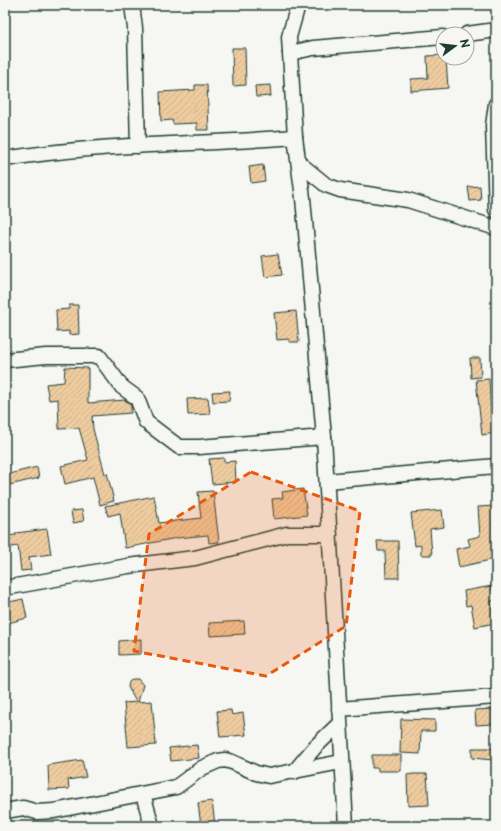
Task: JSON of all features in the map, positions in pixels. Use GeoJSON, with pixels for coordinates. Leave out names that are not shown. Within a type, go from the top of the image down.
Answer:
{"type":"FeatureCollection","features":[{"type":"Feature","properties":{"kind":"street"},"geometry":{"type":"LineString","coordinates":[[132,5],[135,28],[138,146]]}},
{"type":"Feature","properties":{"kind":"street"},"geometry":{"type":"LineString","coordinates":[[298,5],[289,37],[295,137],[299,163],[324,437],[341,762],[346,826]]}},
{"type":"Feature","properties":{"kind":"street"},"geometry":{"type":"LineString","coordinates":[[475,33],[496,30]]}},
{"type":"Feature","properties":{"kind":"street"},"geometry":{"type":"LineString","coordinates":[[290,53],[312,48],[435,38]]}},
{"type":"Feature","properties":{"kind":"street"},"geometry":{"type":"LineString","coordinates":[[496,104],[493,126],[496,210]]}},
{"type":"Feature","properties":{"kind":"street"},"geometry":{"type":"LineString","coordinates":[[5,159],[43,154],[138,146],[226,143],[295,137]]}},
{"type":"Feature","properties":{"kind":"street"},"geometry":{"type":"LineString","coordinates":[[299,163],[326,185],[340,190],[408,200],[496,228]]}},
{"type":"Feature","properties":{"kind":"street"},"geometry":{"type":"LineString","coordinates":[[5,360],[46,356],[99,356],[122,387],[137,398],[146,422],[179,447],[235,445],[324,437]]}},
{"type":"Feature","properties":{"kind":"street"},"geometry":{"type":"LineString","coordinates":[[327,481],[496,466]]}},
{"type":"Feature","properties":{"kind":"street"},"geometry":{"type":"LineString","coordinates":[[5,588],[128,566],[195,558],[287,534],[330,534]]}},
{"type":"Feature","properties":{"kind":"street"},"geometry":{"type":"LineString","coordinates":[[339,709],[496,697]]}},
{"type":"Feature","properties":{"kind":"street"},"geometry":{"type":"LineString","coordinates":[[294,772],[315,747],[339,724]]}},
{"type":"Feature","properties":{"kind":"street"},"geometry":{"type":"LineString","coordinates":[[5,811],[23,808],[38,812],[54,812],[176,787],[202,768],[218,761],[232,762],[262,775],[269,776],[341,762]]}},
{"type":"Feature","properties":{"kind":"street"},"geometry":{"type":"LineString","coordinates":[[143,794],[152,826]]}},
{"type":"Feature","properties":{"kind":"highlighted area"},"geometry":{"type":"Polygon","coordinates":[[[251,472],[360,511],[346,626],[266,676],[134,651],[149,534],[251,472]]]}},
{"type":"Feature","properties":{"kind":"building"},"geometry":{"type":"Polygon","coordinates":[[[232,48],[245,48],[246,85],[233,86],[232,48]]]}},
{"type":"Feature","properties":{"kind":"building"},"geometry":{"type":"Polygon","coordinates":[[[427,56],[435,56],[435,66],[447,66],[448,88],[411,91],[411,79],[428,78],[427,56]]]}},
{"type":"Feature","properties":{"kind":"building"},"geometry":{"type":"Polygon","coordinates":[[[195,85],[207,85],[209,130],[197,130],[197,123],[173,124],[172,120],[161,121],[160,92],[195,90],[195,85]]]}},
{"type":"Feature","properties":{"kind":"building"},"geometry":{"type":"Polygon","coordinates":[[[270,85],[271,96],[256,97],[255,86],[270,85]]]}},
{"type":"Feature","properties":{"kind":"building"},"geometry":{"type":"Polygon","coordinates":[[[263,165],[265,181],[251,183],[249,167],[263,165]]]}},
{"type":"Feature","properties":{"kind":"building"},"geometry":{"type":"Polygon","coordinates":[[[480,186],[481,200],[470,201],[468,187],[480,186]]]}},
{"type":"Feature","properties":{"kind":"building"},"geometry":{"type":"Polygon","coordinates":[[[278,254],[282,275],[265,277],[262,256],[278,254]]]}},
{"type":"Feature","properties":{"kind":"building"},"geometry":{"type":"Polygon","coordinates":[[[69,305],[78,305],[79,334],[69,335],[69,331],[57,332],[56,310],[69,309],[69,305]]]}},
{"type":"Feature","properties":{"kind":"building"},"geometry":{"type":"Polygon","coordinates":[[[296,311],[299,342],[289,342],[289,339],[277,340],[274,313],[296,311]]]}},
{"type":"Feature","properties":{"kind":"building"},"geometry":{"type":"Polygon","coordinates":[[[470,358],[480,358],[481,377],[471,378],[470,358]]]}},
{"type":"Feature","properties":{"kind":"building"},"geometry":{"type":"Polygon","coordinates":[[[65,367],[88,368],[88,403],[125,400],[131,405],[131,413],[92,416],[93,429],[114,501],[100,505],[93,477],[65,484],[61,466],[88,460],[79,428],[59,429],[58,399],[49,400],[46,384],[64,382],[65,367]]]}},
{"type":"Feature","properties":{"kind":"building"},"geometry":{"type":"Polygon","coordinates":[[[489,379],[491,416],[496,415],[496,433],[482,435],[476,380],[489,379]]]}},
{"type":"Feature","properties":{"kind":"building"},"geometry":{"type":"Polygon","coordinates":[[[230,391],[229,401],[213,402],[212,392],[230,391]]]}},
{"type":"Feature","properties":{"kind":"building"},"geometry":{"type":"Polygon","coordinates":[[[208,398],[210,414],[188,415],[187,399],[208,398]]]}},
{"type":"Feature","properties":{"kind":"building"},"geometry":{"type":"Polygon","coordinates":[[[224,458],[224,462],[235,461],[236,482],[212,484],[209,459],[224,458]]]}},
{"type":"Feature","properties":{"kind":"building"},"geometry":{"type":"Polygon","coordinates":[[[37,467],[39,478],[5,486],[5,475],[37,467]]]}},
{"type":"Feature","properties":{"kind":"building"},"geometry":{"type":"Polygon","coordinates":[[[303,489],[307,515],[274,519],[272,499],[283,498],[282,492],[303,489]]]}},
{"type":"Feature","properties":{"kind":"building"},"geometry":{"type":"Polygon","coordinates":[[[213,491],[219,542],[209,543],[208,535],[177,538],[125,548],[120,513],[108,516],[105,506],[154,496],[159,523],[201,518],[198,492],[213,491]]]}},
{"type":"Feature","properties":{"kind":"building"},"geometry":{"type":"Polygon","coordinates":[[[496,506],[496,525],[493,525],[495,538],[492,539],[495,559],[459,567],[456,549],[470,546],[468,539],[480,536],[478,507],[496,506]]]}},
{"type":"Feature","properties":{"kind":"building"},"geometry":{"type":"Polygon","coordinates":[[[82,510],[84,521],[73,523],[71,511],[82,510]]]}},
{"type":"Feature","properties":{"kind":"building"},"geometry":{"type":"Polygon","coordinates":[[[442,510],[444,527],[430,529],[432,555],[421,555],[421,545],[415,546],[411,513],[442,510]]]}},
{"type":"Feature","properties":{"kind":"building"},"geometry":{"type":"Polygon","coordinates":[[[47,529],[51,554],[29,557],[31,570],[21,571],[18,546],[5,548],[5,536],[47,529]]]}},
{"type":"Feature","properties":{"kind":"building"},"geometry":{"type":"Polygon","coordinates":[[[377,541],[398,541],[399,578],[386,578],[385,551],[378,551],[377,541]]]}},
{"type":"Feature","properties":{"kind":"building"},"geometry":{"type":"Polygon","coordinates":[[[492,586],[495,601],[491,601],[495,623],[475,627],[471,605],[466,606],[464,591],[492,586]]]}},
{"type":"Feature","properties":{"kind":"building"},"geometry":{"type":"Polygon","coordinates":[[[23,599],[27,618],[8,623],[6,616],[5,617],[5,603],[23,599]]]}},
{"type":"Feature","properties":{"kind":"building"},"geometry":{"type":"Polygon","coordinates":[[[244,621],[245,634],[210,636],[209,623],[244,621]]]}},
{"type":"Feature","properties":{"kind":"building"},"geometry":{"type":"Polygon","coordinates":[[[141,639],[141,654],[119,655],[119,641],[141,639]]]}},
{"type":"Feature","properties":{"kind":"building"},"geometry":{"type":"Polygon","coordinates":[[[133,679],[138,679],[143,685],[138,702],[152,701],[156,745],[128,747],[124,703],[136,702],[128,687],[129,682],[133,679]]]}},
{"type":"Feature","properties":{"kind":"building"},"geometry":{"type":"Polygon","coordinates":[[[493,709],[493,724],[476,725],[475,710],[493,709]]]}},
{"type":"Feature","properties":{"kind":"building"},"geometry":{"type":"Polygon","coordinates":[[[231,710],[232,715],[243,713],[246,735],[220,737],[217,711],[231,710]]]}},
{"type":"Feature","properties":{"kind":"building"},"geometry":{"type":"Polygon","coordinates":[[[401,719],[435,720],[435,731],[421,731],[420,754],[400,753],[401,719]]]}},
{"type":"Feature","properties":{"kind":"building"},"geometry":{"type":"Polygon","coordinates":[[[197,745],[199,758],[171,761],[169,748],[197,745]]]}},
{"type":"Feature","properties":{"kind":"building"},"geometry":{"type":"Polygon","coordinates":[[[472,748],[493,748],[493,760],[472,758],[472,748]]]}},
{"type":"Feature","properties":{"kind":"building"},"geometry":{"type":"Polygon","coordinates":[[[372,755],[401,755],[401,771],[378,771],[378,768],[372,768],[372,755]]]}},
{"type":"Feature","properties":{"kind":"building"},"geometry":{"type":"Polygon","coordinates":[[[82,760],[86,777],[68,780],[69,789],[49,790],[48,765],[82,760]]]}},
{"type":"Feature","properties":{"kind":"building"},"geometry":{"type":"Polygon","coordinates":[[[427,774],[429,805],[408,806],[407,775],[427,774]]]}},
{"type":"Feature","properties":{"kind":"building"},"geometry":{"type":"Polygon","coordinates":[[[212,801],[215,825],[201,826],[198,803],[212,801]]]}}]}
